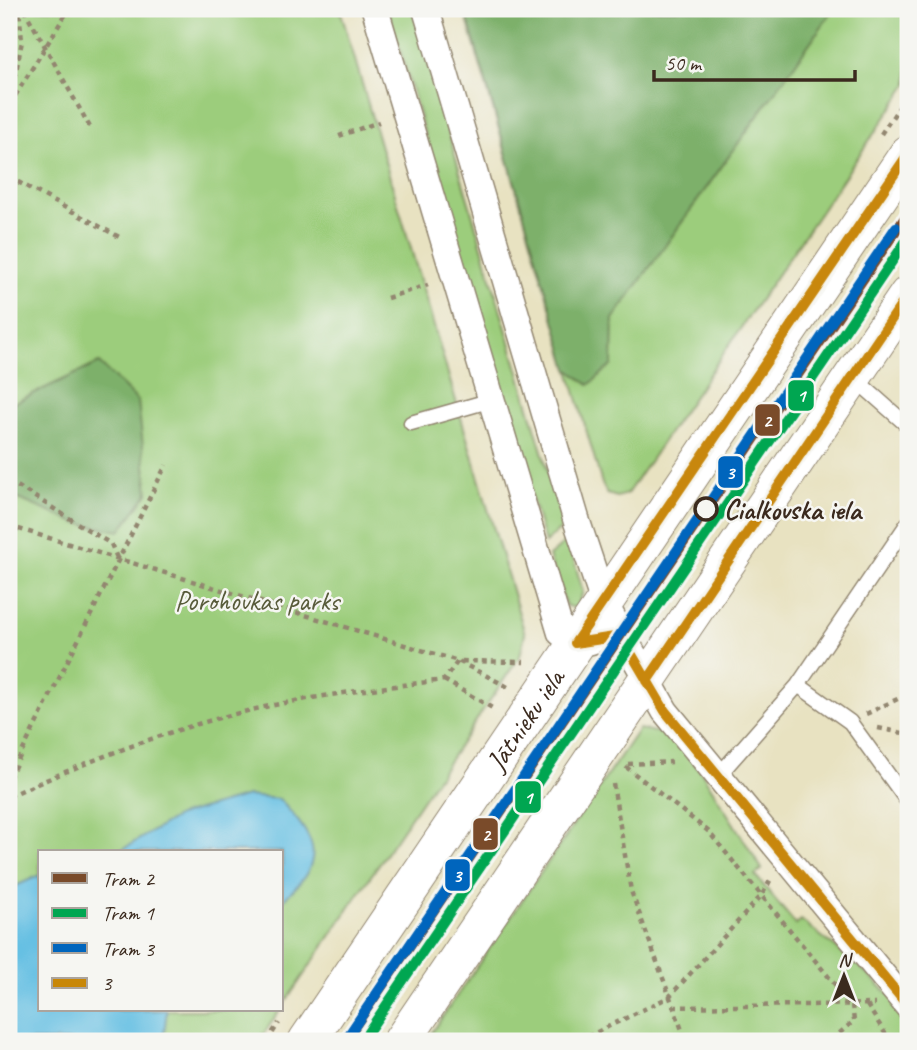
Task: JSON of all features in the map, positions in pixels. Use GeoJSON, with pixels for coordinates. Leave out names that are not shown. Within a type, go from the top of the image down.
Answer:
{"type":"FeatureCollection","features":[{"type":"Feature","properties":{"kind":"street"},"geometry":{"type":"LineString","coordinates":[[375,9],[561,633],[575,643],[621,636]]}},
{"type":"Feature","properties":{"kind":"street"},"geometry":{"type":"LineString","coordinates":[[426,9],[573,509],[604,603],[665,710],[906,1005]]}},
{"type":"Feature","properties":{"kind":"street","name":"Jātnieku iela"},"geometry":{"type":"LineString","coordinates":[[307,1041],[908,154]]}},
{"type":"Feature","properties":{"kind":"street"},"geometry":{"type":"LineString","coordinates":[[402,1041],[908,295]]}},
{"type":"Feature","properties":{"kind":"lane"},"geometry":{"type":"LineString","coordinates":[[853,377],[908,426]]}},
{"type":"Feature","properties":{"kind":"lane"},"geometry":{"type":"LineString","coordinates":[[411,423],[492,400]]}},
{"type":"Feature","properties":{"kind":"lane"},"geometry":{"type":"LineString","coordinates":[[718,776],[798,685],[908,523]]}},
{"type":"Feature","properties":{"kind":"lane"},"geometry":{"type":"LineString","coordinates":[[798,685],[849,722],[908,802]]}},
{"type":"Feature","properties":{"kind":"path"},"geometry":{"type":"LineString","coordinates":[[21,9],[91,129]]}},
{"type":"Feature","properties":{"kind":"path"},"geometry":{"type":"LineString","coordinates":[[9,105],[22,41],[21,9]]}},
{"type":"Feature","properties":{"kind":"path"},"geometry":{"type":"LineString","coordinates":[[9,105],[69,9]]}},
{"type":"Feature","properties":{"kind":"path"},"geometry":{"type":"LineString","coordinates":[[339,136],[379,122]]}},
{"type":"Feature","properties":{"kind":"path"},"geometry":{"type":"LineString","coordinates":[[9,177],[121,238]]}},
{"type":"Feature","properties":{"kind":"path"},"geometry":{"type":"LineString","coordinates":[[387,299],[428,285]]}},
{"type":"Feature","properties":{"kind":"path"},"geometry":{"type":"LineString","coordinates":[[9,778],[166,465]]}},
{"type":"Feature","properties":{"kind":"path"},"geometry":{"type":"LineString","coordinates":[[9,481],[111,544],[117,559]]}},
{"type":"Feature","properties":{"kind":"path"},"geometry":{"type":"LineString","coordinates":[[9,526],[458,661],[509,687]]}},
{"type":"Feature","properties":{"kind":"path"},"geometry":{"type":"LineString","coordinates":[[458,661],[524,662]]}},
{"type":"Feature","properties":{"kind":"path"},"geometry":{"type":"LineString","coordinates":[[444,680],[458,661]]}},
{"type":"Feature","properties":{"kind":"path"},"geometry":{"type":"LineString","coordinates":[[9,796],[91,761],[198,724],[352,691],[444,680],[494,709]]}},
{"type":"Feature","properties":{"kind":"path"},"geometry":{"type":"LineString","coordinates":[[849,722],[908,694]]}},
{"type":"Feature","properties":{"kind":"path"},"geometry":{"type":"LineString","coordinates":[[676,761],[626,765],[708,831],[852,1005],[854,1021],[830,1041]]}},
{"type":"Feature","properties":{"kind":"path"},"geometry":{"type":"LineString","coordinates":[[614,784],[631,891],[687,1041]]}},
{"type":"Feature","properties":{"kind":"path"},"geometry":{"type":"LineString","coordinates":[[568,1041],[590,1039],[669,997],[762,895],[785,857]]}},
{"type":"Feature","properties":{"kind":"path"},"geometry":{"type":"LineString","coordinates":[[866,1005],[890,1041]]}},
{"type":"Feature","properties":{"kind":"path"},"geometry":{"type":"LineString","coordinates":[[673,1007],[906,1005]]}},
{"type":"Feature","properties":{"kind":"green space","name":"Porohovkas parks"},"geometry":{"type":"Polygon","coordinates":[[[9,9],[340,9],[525,634],[520,656],[284,1004],[284,850],[38,850],[38,1012],[279,1012],[259,1041],[9,1041],[9,9]]]}},
{"type":"Feature","properties":{"kind":"green space"},"geometry":{"type":"Polygon","coordinates":[[[388,9],[412,9],[564,526],[545,543],[388,9]]]}},
{"type":"Feature","properties":{"kind":"green space"},"geometry":{"type":"Polygon","coordinates":[[[464,9],[908,9],[908,84],[627,494],[617,497],[607,494],[602,484],[464,9]]]}},
{"type":"Feature","properties":{"kind":"green space"},"geometry":{"type":"Polygon","coordinates":[[[465,9],[834,9],[613,319],[612,365],[589,385],[568,369],[465,9]]]}},
{"type":"Feature","properties":{"kind":"green space"},"geometry":{"type":"Polygon","coordinates":[[[99,363],[138,401],[148,493],[120,531],[76,523],[9,495],[9,405],[99,363]]]}},
{"type":"Feature","properties":{"kind":"green space"},"geometry":{"type":"Polygon","coordinates":[[[568,540],[583,592],[576,608],[566,606],[549,556],[568,540]]]}},
{"type":"Feature","properties":{"kind":"green space"},"geometry":{"type":"Polygon","coordinates":[[[639,729],[672,735],[702,773],[762,869],[755,875],[796,925],[801,920],[860,967],[908,1012],[908,1041],[426,1041],[639,729]]]}},
{"type":"Feature","properties":{"kind":"water"},"geometry":{"type":"Polygon","coordinates":[[[247,796],[279,799],[309,838],[312,861],[307,873],[284,899],[284,850],[121,850],[178,816],[247,796]]]}},
{"type":"Feature","properties":{"kind":"water"},"geometry":{"type":"Polygon","coordinates":[[[38,876],[38,1012],[167,1012],[163,1041],[9,1041],[9,889],[38,876]]]}},
{"type":"Feature","properties":{"kind":"tram line","name":"2"},"geometry":{"type":"LineString","coordinates":[[345,1041],[908,213]]}},
{"type":"Feature","properties":{"kind":"tram line","name":"3"},"geometry":{"type":"LineString","coordinates":[[350,1033],[896,227]]}},
{"type":"Feature","properties":{"kind":"tram line","name":"1"},"geometry":{"type":"LineString","coordinates":[[362,1041],[908,238]]}},
{"type":"Feature","properties":{"kind":"transit line","name":"3"},"geometry":{"type":"LineString","coordinates":[[575,643],[908,154]]}},
{"type":"Feature","properties":{"kind":"transit line","name":"3"},"geometry":{"type":"LineString","coordinates":[[647,681],[908,295]]}},
{"type":"Feature","properties":{"kind":"transit line","name":"3"},"geometry":{"type":"LineString","coordinates":[[575,643],[621,636],[665,711],[908,1006]]}},
{"type":"Feature","properties":{"kind":"place","name":"Cialkovska iela"},"geometry":{"type":"Point","coordinates":[706,509]}}]}
